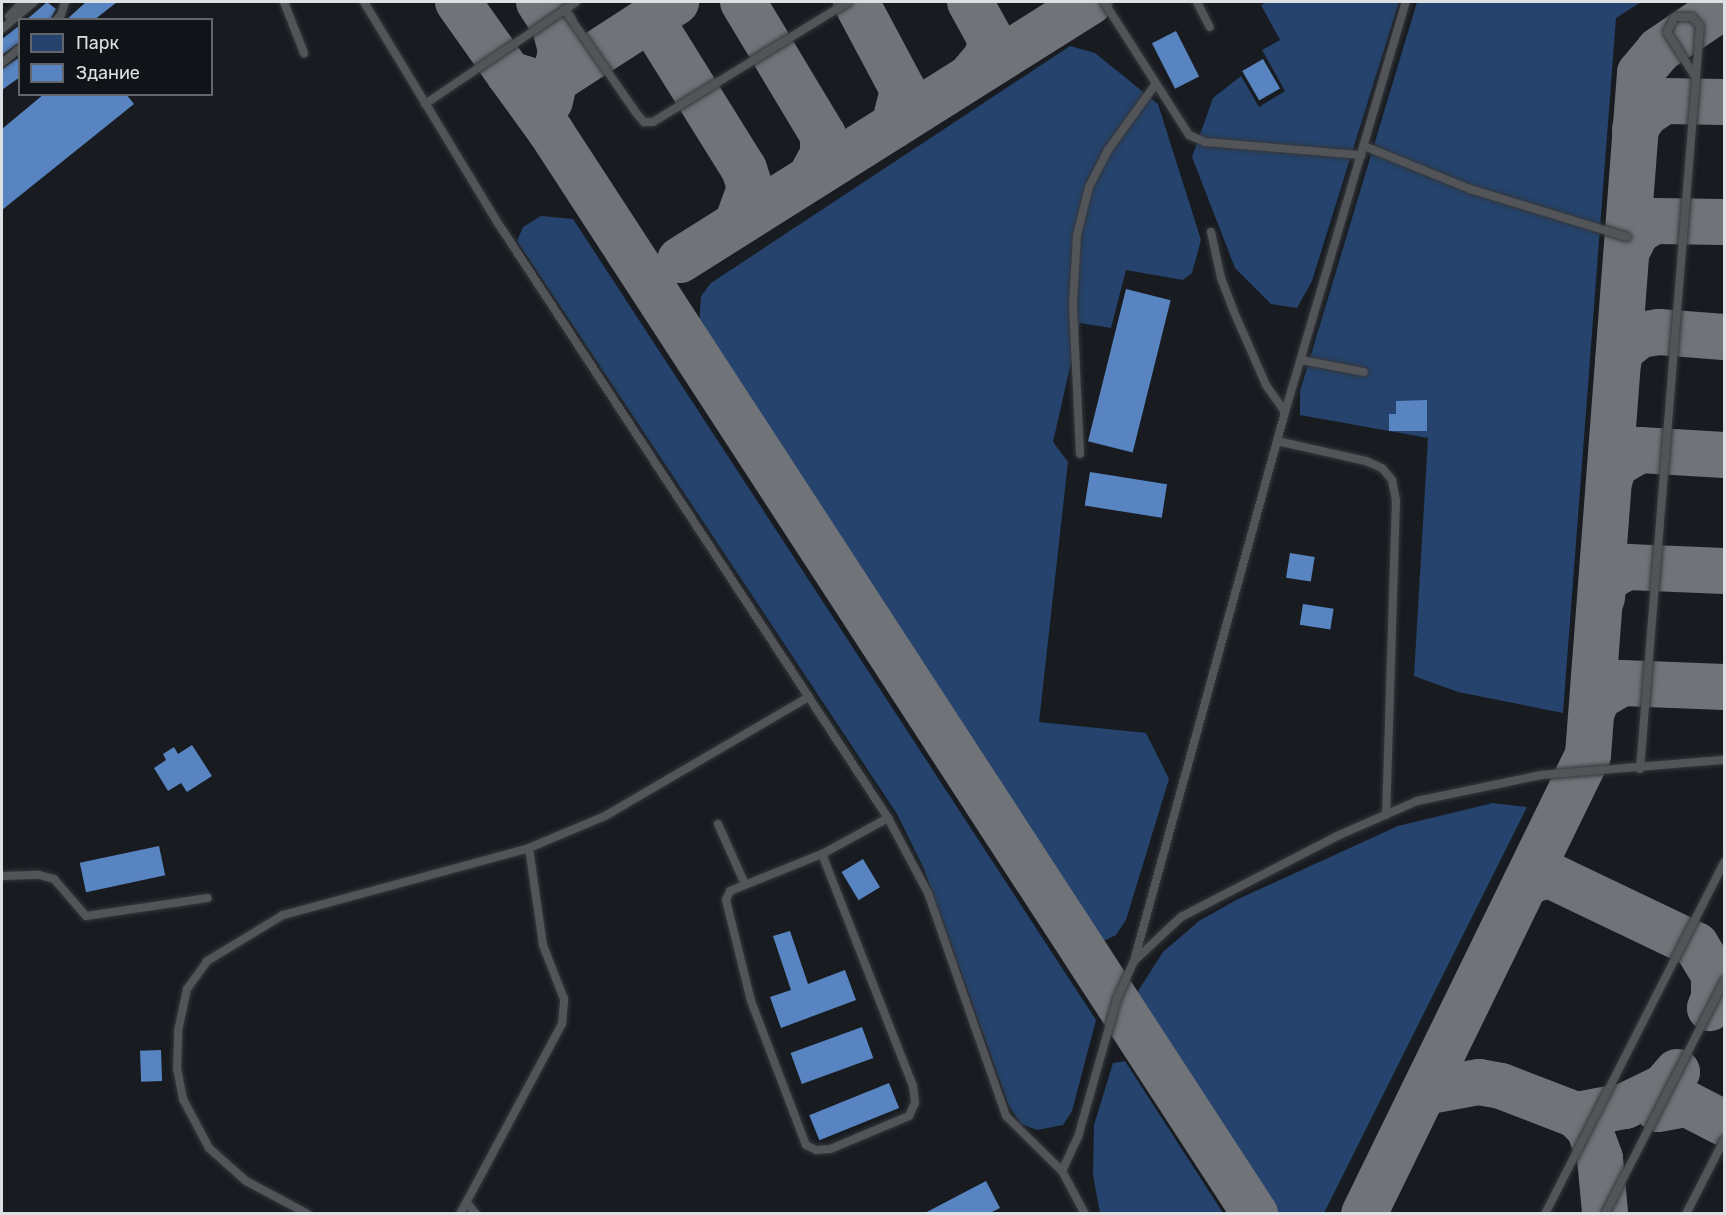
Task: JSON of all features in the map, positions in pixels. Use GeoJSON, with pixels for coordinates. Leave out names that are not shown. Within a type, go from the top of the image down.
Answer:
{"type":"FeatureCollection","features":[{"type":"Feature","properties":{"kind":"lane"},"geometry":{"type":"LineString","coordinates":[[2,23],[21,4],[19,2]]}},
{"type":"Feature","properties":{"kind":"lane"},"geometry":{"type":"LineString","coordinates":[[2,29],[34,2]]}},
{"type":"Feature","properties":{"kind":"lane"},"geometry":{"type":"LineString","coordinates":[[58,18],[65,2]]}},
{"type":"Feature","properties":{"kind":"lane"},"geometry":{"type":"LineString","coordinates":[[284,2],[304,53]]}},
{"type":"Feature","properties":{"kind":"lane"},"geometry":{"type":"LineString","coordinates":[[364,2],[496,220],[888,818],[928,892],[1006,1116],[1062,1171],[1085,1214]]}},
{"type":"Feature","properties":{"kind":"lane"},"geometry":{"type":"LineString","coordinates":[[424,104],[576,2]]}},
{"type":"Feature","properties":{"kind":"lane"},"geometry":{"type":"LineString","coordinates":[[564,9],[637,114],[644,122],[653,122],[848,2]]}},
{"type":"Feature","properties":{"kind":"lane"},"geometry":{"type":"LineString","coordinates":[[1104,2],[1178,124],[1189,135],[1205,142],[1361,155]]}},
{"type":"Feature","properties":{"kind":"lane"},"geometry":{"type":"LineString","coordinates":[[1197,2],[1210,27]]}},
{"type":"Feature","properties":{"kind":"lane"},"geometry":{"type":"LineString","coordinates":[[1062,1171],[1078,1137],[1116,999],[1134,961],[1285,412],[1406,2]]}},
{"type":"Feature","properties":{"kind":"lane"},"geometry":{"type":"LineString","coordinates":[[1640,769],[1696,78],[1700,26],[1692,17],[1675,17],[1667,32],[1696,78]]}},
{"type":"Feature","properties":{"kind":"lane"},"geometry":{"type":"LineString","coordinates":[[2,63],[18,50]]}},
{"type":"Feature","properties":{"kind":"lane"},"geometry":{"type":"LineString","coordinates":[[1080,454],[1073,303],[1077,235],[1089,187],[1108,150],[1155,85]]}},
{"type":"Feature","properties":{"kind":"lane"},"geometry":{"type":"LineString","coordinates":[[1364,146],[1470,189],[1628,237]]}},
{"type":"Feature","properties":{"kind":"lane"},"geometry":{"type":"LineString","coordinates":[[1211,232],[1221,278],[1231,303],[1266,385],[1285,412]]}},
{"type":"Feature","properties":{"kind":"lane"},"geometry":{"type":"LineString","coordinates":[[1301,360],[1364,372]]}},
{"type":"Feature","properties":{"kind":"lane"},"geometry":{"type":"LineString","coordinates":[[1277,441],[1366,461],[1383,468],[1392,480],[1396,500],[1386,814]]}},
{"type":"Feature","properties":{"kind":"lane"},"geometry":{"type":"LineString","coordinates":[[308,1214],[246,1181],[209,1148],[183,1099],[177,1069],[178,1031],[187,989],[207,961],[283,915],[529,848],[605,816],[809,697]]}},
{"type":"Feature","properties":{"kind":"lane"},"geometry":{"type":"LineString","coordinates":[[1134,961],[1181,917],[1386,814],[1417,801],[1541,775],[1640,769],[1725,760]]}},
{"type":"Feature","properties":{"kind":"lane"},"geometry":{"type":"LineString","coordinates":[[822,854],[913,1086],[915,1103],[909,1116],[830,1149],[816,1150],[806,1145],[751,1001],[726,900],[730,891],[822,854],[888,818]]}},
{"type":"Feature","properties":{"kind":"lane"},"geometry":{"type":"LineString","coordinates":[[718,824],[745,885]]}},
{"type":"Feature","properties":{"kind":"lane"},"geometry":{"type":"LineString","coordinates":[[460,1214],[562,1024],[564,999],[543,945],[529,848]]}},
{"type":"Feature","properties":{"kind":"lane"},"geometry":{"type":"LineString","coordinates":[[1545,1214],[1725,862]]}},
{"type":"Feature","properties":{"kind":"lane"},"geometry":{"type":"LineString","coordinates":[[2,876],[39,875],[54,879],[86,916],[208,898]]}},
{"type":"Feature","properties":{"kind":"lane"},"geometry":{"type":"LineString","coordinates":[[1605,1214],[1725,981]]}},
{"type":"Feature","properties":{"kind":"lane"},"geometry":{"type":"LineString","coordinates":[[1686,1214],[1725,1140]]}},
{"type":"Feature","properties":{"kind":"lane"},"geometry":{"type":"LineString","coordinates":[[467,1203],[476,1214]]}},
{"type":"Feature","properties":{"kind":"green space"},"geometry":{"type":"Polygon","coordinates":[[[1267,2],[1399,2],[1312,281],[1297,308],[1271,304],[1235,268],[1192,157],[1213,98],[1241,76],[1259,107],[1285,91],[1262,50],[1280,40],[1261,5],[1267,2]]]}},
{"type":"Feature","properties":{"kind":"green space"},"geometry":{"type":"Polygon","coordinates":[[[1417,2],[1641,2],[1616,18],[1563,713],[1458,692],[1414,676],[1428,438],[1300,415],[1300,391],[1417,2]]]}},
{"type":"Feature","properties":{"kind":"green space"},"geometry":{"type":"Polygon","coordinates":[[[1070,46],[1095,53],[1158,104],[1201,240],[1192,273],[1183,280],[1126,270],[1111,328],[1080,323],[1053,442],[1068,462],[1039,722],[1146,733],[1169,779],[1126,920],[1116,935],[1099,943],[699,327],[701,296],[711,283],[1070,46]]]}},
{"type":"Feature","properties":{"kind":"green space"},"geometry":{"type":"Polygon","coordinates":[[[541,216],[573,219],[1096,1020],[1072,1111],[1063,1125],[1037,1130],[1021,1124],[1009,1106],[924,869],[897,814],[517,241],[523,227],[541,216]]]}},
{"type":"Feature","properties":{"kind":"green space"},"geometry":{"type":"Polygon","coordinates":[[[1493,803],[1527,807],[1324,1213],[1276,1213],[1133,999],[1163,952],[1199,921],[1238,899],[1398,826],[1493,803]]]}},
{"type":"Feature","properties":{"kind":"green space"},"geometry":{"type":"Polygon","coordinates":[[[1125,1061],[1223,1213],[1100,1213],[1093,1175],[1094,1125],[1113,1063],[1125,1061]]]}},
{"type":"Feature","properties":{"kind":"building"},"geometry":{"type":"Polygon","coordinates":[[[47,2],[56,9],[51,18],[28,18],[47,2]]]}},
{"type":"Feature","properties":{"kind":"building"},"geometry":{"type":"Polygon","coordinates":[[[86,2],[117,2],[97,18],[68,18],[86,2]]]}},
{"type":"Feature","properties":{"kind":"building"},"geometry":{"type":"Polygon","coordinates":[[[18,27],[18,43],[2,55],[2,39],[18,27]]]}},
{"type":"Feature","properties":{"kind":"building"},"geometry":{"type":"Polygon","coordinates":[[[1176,31],[1199,76],[1175,89],[1152,43],[1176,31]]]}},
{"type":"Feature","properties":{"kind":"building"},"geometry":{"type":"Polygon","coordinates":[[[18,58],[18,78],[2,90],[2,69],[18,58]]]}},
{"type":"Feature","properties":{"kind":"building"},"geometry":{"type":"Polygon","coordinates":[[[1263,59],[1280,88],[1259,100],[1242,71],[1263,59]]]}},
{"type":"Feature","properties":{"kind":"building"},"geometry":{"type":"Polygon","coordinates":[[[42,96],[128,96],[134,104],[2,210],[2,129],[42,96]]]}},
{"type":"Feature","properties":{"kind":"building"},"geometry":{"type":"Polygon","coordinates":[[[1126,289],[1171,300],[1133,452],[1088,441],[1126,289]]]}},
{"type":"Feature","properties":{"kind":"building"},"geometry":{"type":"Polygon","coordinates":[[[1427,400],[1427,431],[1389,431],[1389,414],[1396,414],[1396,401],[1427,400]]]}},
{"type":"Feature","properties":{"kind":"building"},"geometry":{"type":"Polygon","coordinates":[[[1090,472],[1167,484],[1162,518],[1085,506],[1090,472]]]}},
{"type":"Feature","properties":{"kind":"building"},"geometry":{"type":"Polygon","coordinates":[[[1290,553],[1315,557],[1311,582],[1286,578],[1290,553]]]}},
{"type":"Feature","properties":{"kind":"building"},"geometry":{"type":"Polygon","coordinates":[[[1303,604],[1334,609],[1330,630],[1300,625],[1303,604]]]}},
{"type":"Feature","properties":{"kind":"building"},"geometry":{"type":"Polygon","coordinates":[[[192,745],[212,776],[187,792],[181,783],[168,791],[154,768],[166,760],[163,754],[174,747],[178,754],[192,745]]]}},
{"type":"Feature","properties":{"kind":"building"},"geometry":{"type":"Polygon","coordinates":[[[159,846],[165,875],[86,892],[80,863],[159,846]]]}},
{"type":"Feature","properties":{"kind":"building"},"geometry":{"type":"Polygon","coordinates":[[[863,859],[880,887],[859,900],[842,872],[863,859]]]}},
{"type":"Feature","properties":{"kind":"building"},"geometry":{"type":"Polygon","coordinates":[[[790,931],[808,984],[845,970],[856,1000],[781,1028],[770,997],[791,990],[773,936],[790,931]]]}},
{"type":"Feature","properties":{"kind":"building"},"geometry":{"type":"Polygon","coordinates":[[[862,1027],[873,1058],[802,1084],[791,1053],[862,1027]]]}},
{"type":"Feature","properties":{"kind":"building"},"geometry":{"type":"Polygon","coordinates":[[[161,1050],[162,1081],[141,1082],[140,1051],[161,1050]]]}},
{"type":"Feature","properties":{"kind":"building"},"geometry":{"type":"Polygon","coordinates":[[[889,1083],[899,1108],[819,1140],[809,1115],[889,1083]]]}},
{"type":"Feature","properties":{"kind":"building"},"geometry":{"type":"Polygon","coordinates":[[[986,1181],[1000,1208],[988,1214],[923,1214],[986,1181]]]}},
{"type":"Feature","properties":{"kind":"taxiway"},"geometry":{"type":"LineString","coordinates":[[458,2],[509,74],[539,83],[557,79],[676,2]]}},
{"type":"Feature","properties":{"kind":"taxiway"},"geometry":{"type":"LineString","coordinates":[[539,2],[555,27],[561,51],[550,101]]}},
{"type":"Feature","properties":{"kind":"taxiway"},"geometry":{"type":"LineString","coordinates":[[743,2],[823,135],[823,154],[810,178]]}},
{"type":"Feature","properties":{"kind":"taxiway"},"geometry":{"type":"LineString","coordinates":[[856,2],[903,90],[894,125]]}},
{"type":"Feature","properties":{"kind":"taxiway"},"geometry":{"type":"LineString","coordinates":[[970,2],[991,40],[987,57],[971,76]]}},
{"type":"Feature","properties":{"kind":"taxiway"},"geometry":{"type":"LineString","coordinates":[[680,260],[1089,2]]}},
{"type":"Feature","properties":{"kind":"taxiway"},"geometry":{"type":"LineString","coordinates":[[1364,1214],[1588,755],[1640,73],[1659,50],[1724,6]]}},
{"type":"Feature","properties":{"kind":"taxiway"},"geometry":{"type":"LineString","coordinates":[[635,29],[647,26],[658,31],[744,169],[750,188],[737,224]]}},
{"type":"Feature","properties":{"kind":"taxiway"},"geometry":{"type":"LineString","coordinates":[[509,74],[551,132],[1255,1214]]}},
{"type":"Feature","properties":{"kind":"taxiway"},"geometry":{"type":"LineString","coordinates":[[1635,129],[1645,114],[1664,101],[1724,102]]}},
{"type":"Feature","properties":{"kind":"taxiway"},"geometry":{"type":"LineString","coordinates":[[1627,251],[1637,231],[1654,221],[1724,222]]}},
{"type":"Feature","properties":{"kind":"taxiway"},"geometry":{"type":"LineString","coordinates":[[1618,363],[1621,350],[1640,335],[1659,332],[1724,337]]}},
{"type":"Feature","properties":{"kind":"taxiway"},"geometry":{"type":"LineString","coordinates":[[1610,479],[1614,465],[1640,450],[1724,455]]}},
{"type":"Feature","properties":{"kind":"taxiway"},"geometry":{"type":"LineString","coordinates":[[1602,598],[1603,585],[1612,575],[1628,567],[1724,571]]}},
{"type":"Feature","properties":{"kind":"taxiway"},"geometry":{"type":"LineString","coordinates":[[1593,709],[1598,697],[1622,683],[1724,687]]}},
{"type":"Feature","properties":{"kind":"taxiway"},"geometry":{"type":"LineString","coordinates":[[1526,882],[1549,875],[1696,945],[1714,975],[1714,998],[1710,1008]]}},
{"type":"Feature","properties":{"kind":"taxiway"},"geometry":{"type":"LineString","coordinates":[[1576,1115],[1625,1106],[1664,1087],[1677,1072]]}},
{"type":"Feature","properties":{"kind":"taxiway"},"geometry":{"type":"LineString","coordinates":[[1424,1092],[1479,1082],[1501,1086],[1576,1115],[1589,1128],[1600,1158],[1605,1212]]}},
{"type":"Feature","properties":{"kind":"taxiway"},"geometry":{"type":"LineString","coordinates":[[1658,1109],[1687,1104],[1724,1123]]}}]}
